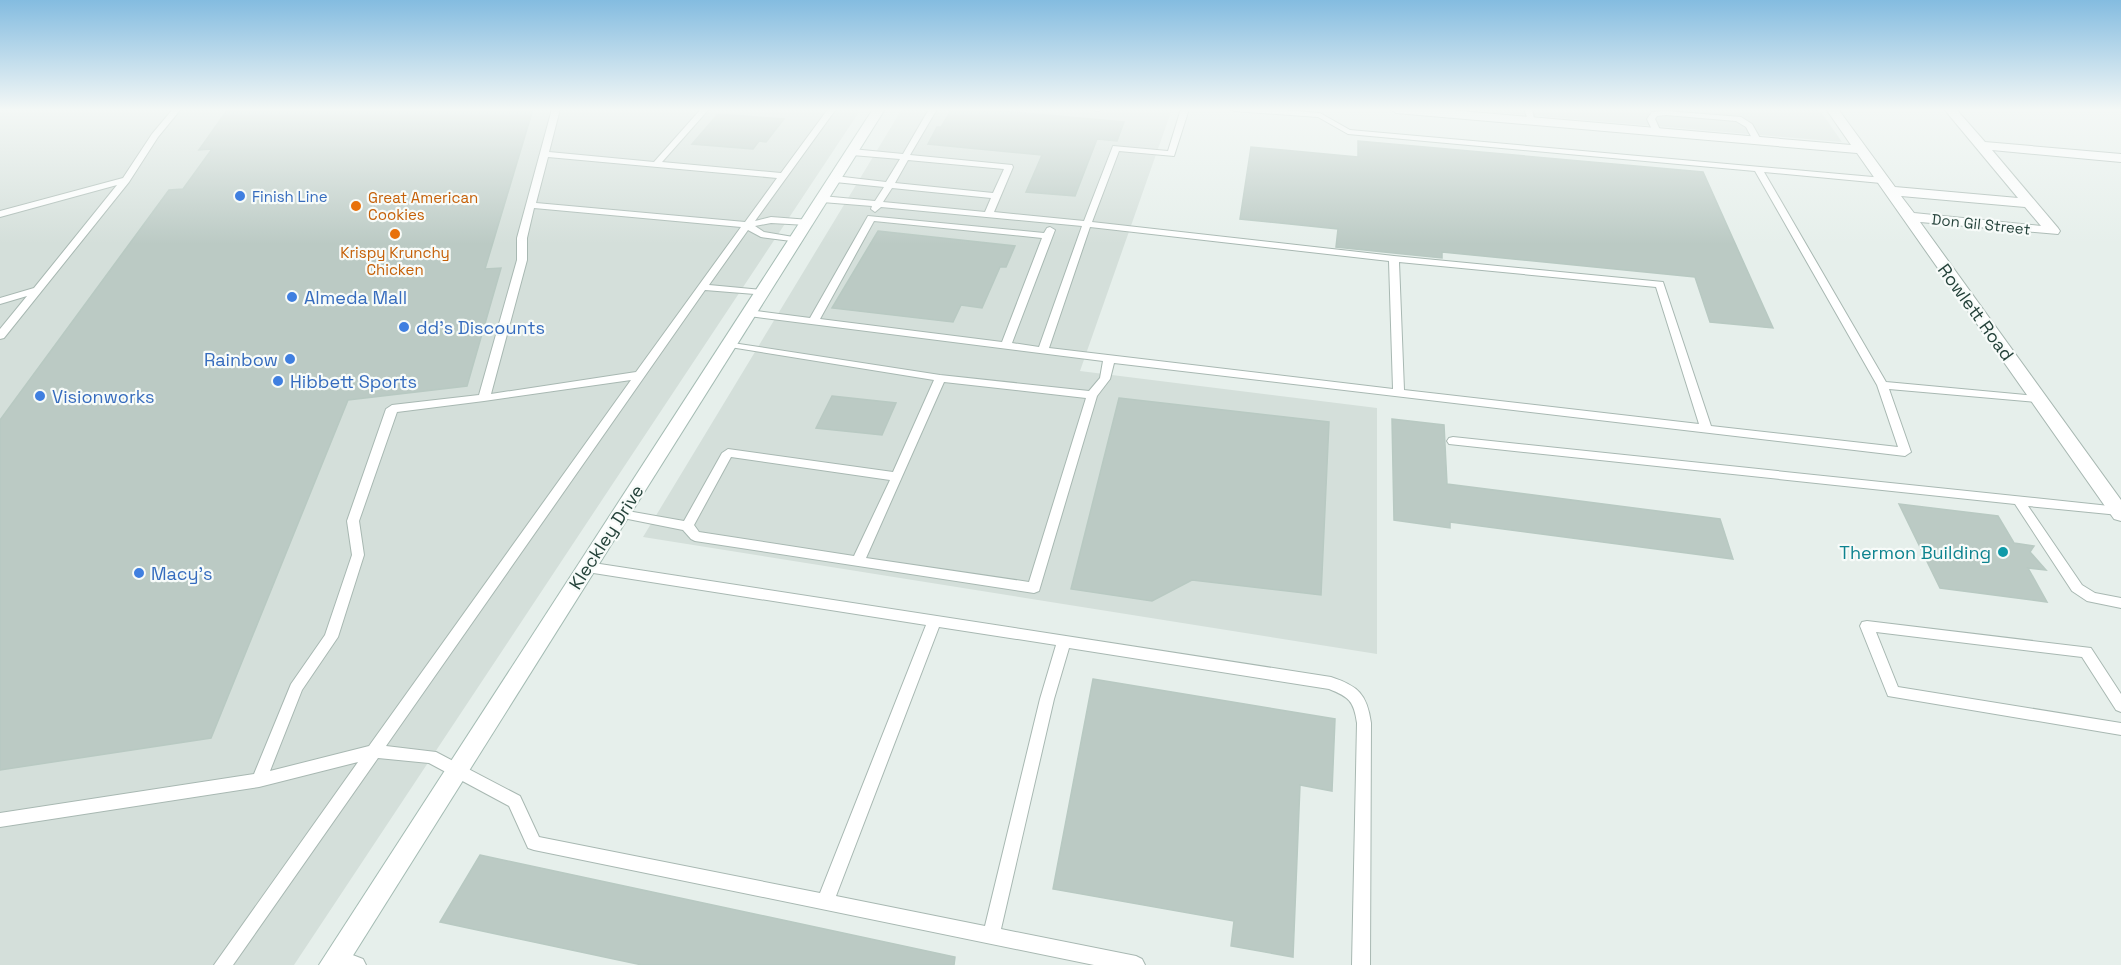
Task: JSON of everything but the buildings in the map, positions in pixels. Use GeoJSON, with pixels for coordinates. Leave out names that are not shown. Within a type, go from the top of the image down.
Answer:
{"type":"FeatureCollection","features":[{"type":"Feature","properties":{"kind":"street","name":"Kleckley Drive"},"geometry":{"type":"LineString","coordinates":[[334,961],[851,154]]}},
{"type":"Feature","properties":{"kind":"street","name":"Rowlett Road"},"geometry":{"type":"LineString","coordinates":[[1863,154],[2120,512]]}},
{"type":"Feature","properties":{"kind":"street"},"geometry":{"type":"LineString","coordinates":[[1990,154],[2028,203]]}},
{"type":"Feature","properties":{"kind":"street"},"geometry":{"type":"LineString","coordinates":[[2076,154],[2121,158]]}},
{"type":"Feature","properties":{"kind":"street","name":"Don Gil Street"},"geometry":{"type":"LineString","coordinates":[[1885,185],[2028,203],[2054,231],[1908,217]]}},
{"type":"Feature","properties":{"kind":"lane"},"geometry":{"type":"LineString","coordinates":[[0,336],[126,180],[143,154]]}},
{"type":"Feature","properties":{"kind":"lane"},"geometry":{"type":"LineString","coordinates":[[544,154],[784,176]]}},
{"type":"Feature","properties":{"kind":"lane"},"geometry":{"type":"LineString","coordinates":[[484,398],[522,260],[522,238],[544,154]]}},
{"type":"Feature","properties":{"kind":"lane"},"geometry":{"type":"LineString","coordinates":[[656,164],[665,154]]}},
{"type":"Feature","properties":{"kind":"lane"},"geometry":{"type":"LineString","coordinates":[[223,965],[702,287],[800,154]]}},
{"type":"Feature","properties":{"kind":"lane"},"geometry":{"type":"LineString","coordinates":[[874,154],[1009,167],[989,213]]}},
{"type":"Feature","properties":{"kind":"lane"},"geometry":{"type":"LineString","coordinates":[[813,322],[908,154]]}},
{"type":"Feature","properties":{"kind":"lane"},"geometry":{"type":"LineString","coordinates":[[1043,350],[1114,154]]}},
{"type":"Feature","properties":{"kind":"lane"},"geometry":{"type":"LineString","coordinates":[[1586,154],[1759,170],[1885,185]]}},
{"type":"Feature","properties":{"kind":"lane"},"geometry":{"type":"LineString","coordinates":[[749,313],[1006,346],[1905,452],[1882,385],[1759,170]]}},
{"type":"Feature","properties":{"kind":"lane"},"geometry":{"type":"LineString","coordinates":[[835,179],[996,196]]}},
{"type":"Feature","properties":{"kind":"lane"},"geometry":{"type":"LineString","coordinates":[[0,214],[126,180]]}},
{"type":"Feature","properties":{"kind":"lane"},"geometry":{"type":"LineString","coordinates":[[822,199],[989,213],[1394,259],[1660,284],[1706,429]]}},
{"type":"Feature","properties":{"kind":"lane"},"geometry":{"type":"LineString","coordinates":[[530,205],[747,225],[771,220],[807,222]]}},
{"type":"Feature","properties":{"kind":"lane"},"geometry":{"type":"LineString","coordinates":[[871,218],[1048,236]]}},
{"type":"Feature","properties":{"kind":"lane"},"geometry":{"type":"LineString","coordinates":[[1006,346],[1054,220]]}},
{"type":"Feature","properties":{"kind":"lane"},"geometry":{"type":"LineString","coordinates":[[747,225],[761,234],[796,240]]}},
{"type":"Feature","properties":{"kind":"lane"},"geometry":{"type":"LineString","coordinates":[[1394,259],[1399,393]]}},
{"type":"Feature","properties":{"kind":"lane"},"geometry":{"type":"LineString","coordinates":[[702,287],[762,293]]}},
{"type":"Feature","properties":{"kind":"lane"},"geometry":{"type":"LineString","coordinates":[[0,301],[36,290]]}},
{"type":"Feature","properties":{"kind":"lane"},"geometry":{"type":"LineString","coordinates":[[730,344],[940,378],[1092,395]]}},
{"type":"Feature","properties":{"kind":"lane"},"geometry":{"type":"LineString","coordinates":[[622,514],[687,526],[694,536],[1034,588],[1092,395],[1105,379],[1109,358]]}},
{"type":"Feature","properties":{"kind":"lane"},"geometry":{"type":"LineString","coordinates":[[259,780],[296,688],[331,637],[358,555],[353,521],[392,410],[640,375]]}},
{"type":"Feature","properties":{"kind":"lane"},"geometry":{"type":"LineString","coordinates":[[858,562],[940,378]]}},
{"type":"Feature","properties":{"kind":"lane"},"geometry":{"type":"LineString","coordinates":[[1882,385],[2038,399]]}},
{"type":"Feature","properties":{"kind":"lane"},"geometry":{"type":"LineString","coordinates":[[1453,441],[2120,512]]}},
{"type":"Feature","properties":{"kind":"lane"},"geometry":{"type":"LineString","coordinates":[[687,526],[728,453],[897,477]]}},
{"type":"Feature","properties":{"kind":"lane"},"geometry":{"type":"LineString","coordinates":[[2018,500],[2077,588],[2092,597],[2121,603]]}},
{"type":"Feature","properties":{"kind":"lane"},"geometry":{"type":"LineString","coordinates":[[587,567],[1064,640],[1331,683],[1351,690],[1362,702],[1364,723],[1361,965]]}},
{"type":"Feature","properties":{"kind":"lane"},"geometry":{"type":"LineString","coordinates":[[825,902],[935,620]]}},
{"type":"Feature","properties":{"kind":"lane"},"geometry":{"type":"LineString","coordinates":[[2121,706],[2086,652],[1867,626],[1893,692],[2121,729]]}},
{"type":"Feature","properties":{"kind":"lane"},"geometry":{"type":"LineString","coordinates":[[991,937],[1047,699],[1064,640]]}},
{"type":"Feature","properties":{"kind":"lane"},"geometry":{"type":"LineString","coordinates":[[0,820],[259,780],[375,750],[431,757],[515,801],[534,843],[1136,965]]}},
{"type":"Feature","properties":{"kind":"lane"},"geometry":{"type":"LineString","coordinates":[[334,961],[357,965]]}},
{"type":"Feature","properties":{"kind":"shaded area"},"geometry":{"type":"Polygon","coordinates":[[[0,154],[831,154],[294,965],[0,965],[0,154]]]}},
{"type":"Feature","properties":{"kind":"shaded area"},"geometry":{"type":"Polygon","coordinates":[[[875,154],[1156,154],[1080,371],[1377,408],[1377,654],[643,537],[875,154]]]}},
{"type":"Feature","properties":{"kind":"place","name":"Finish Line"},"geometry":{"type":"Point","coordinates":[240,196]}},
{"type":"Feature","properties":{"kind":"place","name":"Great American Cookies"},"geometry":{"type":"Point","coordinates":[356,206]}},
{"type":"Feature","properties":{"kind":"place","name":"Krispy Krunchy Chicken"},"geometry":{"type":"Point","coordinates":[395,234]}},
{"type":"Feature","properties":{"kind":"place","name":"Almeda Mall"},"geometry":{"type":"Point","coordinates":[292,297]}},
{"type":"Feature","properties":{"kind":"place","name":"dd's Discounts"},"geometry":{"type":"Point","coordinates":[404,327]}},
{"type":"Feature","properties":{"kind":"place","name":"Rainbow"},"geometry":{"type":"Point","coordinates":[290,359]}},
{"type":"Feature","properties":{"kind":"place","name":"Hibbett Sports"},"geometry":{"type":"Point","coordinates":[278,381]}},
{"type":"Feature","properties":{"kind":"place","name":"Visionworks"},"geometry":{"type":"Point","coordinates":[40,396]}},
{"type":"Feature","properties":{"kind":"place","name":"Thermon Building"},"geometry":{"type":"Point","coordinates":[2003,552]}},
{"type":"Feature","properties":{"kind":"place","name":"Macy's"},"geometry":{"type":"Point","coordinates":[139,573]}}]}
